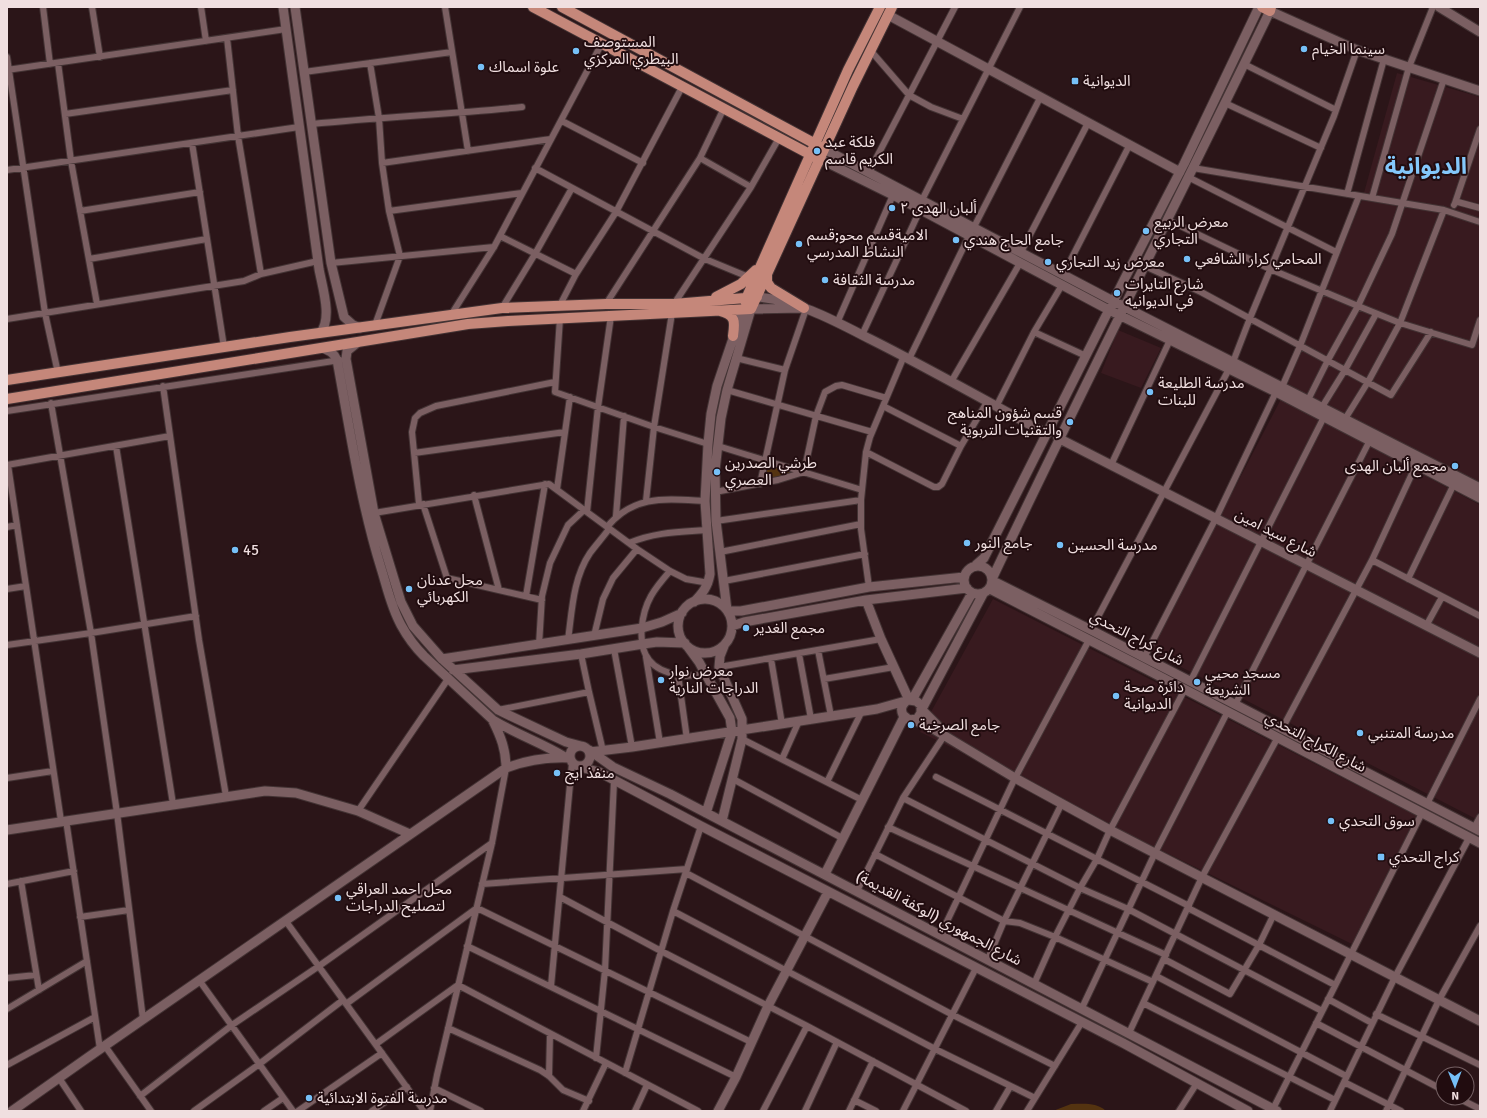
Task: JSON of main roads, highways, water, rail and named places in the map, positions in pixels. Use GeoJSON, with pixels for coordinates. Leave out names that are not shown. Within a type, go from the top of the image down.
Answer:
{"type":"FeatureCollection","features":[{"type":"Feature","properties":{"kind":"main road"},"geometry":{"type":"LineString","coordinates":[[283,7],[326,311],[325,324],[320,333]]}},
{"type":"Feature","properties":{"kind":"main road"},"geometry":{"type":"LineString","coordinates":[[295,7],[331,263],[344,317],[353,326],[360,328]]}},
{"type":"Feature","properties":{"kind":"main road"},"geometry":{"type":"LineString","coordinates":[[533,7],[815,157],[893,195],[1062,285],[1123,311],[1231,365],[1279,390],[1324,417],[1480,498]]}},
{"type":"Feature","properties":{"kind":"main road"},"geometry":{"type":"LineString","coordinates":[[562,7],[824,149],[1064,275],[1111,306]]}},
{"type":"Feature","properties":{"kind":"main road"},"geometry":{"type":"LineString","coordinates":[[732,336],[747,309],[757,297],[815,157],[815,144],[848,70],[880,7]]}},
{"type":"Feature","properties":{"kind":"main road"},"geometry":{"type":"LineString","coordinates":[[1438,7],[1480,32]]}},
{"type":"Feature","properties":{"kind":"main road"},"geometry":{"type":"LineString","coordinates":[[1265,8],[1357,50],[1480,91]]}},
{"type":"Feature","properties":{"kind":"main road"},"geometry":{"type":"LineString","coordinates":[[914,720],[920,715],[990,585],[1058,438],[1123,311],[1244,64],[1265,8]]}},
{"type":"Feature","properties":{"kind":"main road"},"geometry":{"type":"LineString","coordinates":[[969,590],[965,585],[964,577],[968,569],[976,565],[984,558],[1111,306],[1265,8]]}},
{"type":"Feature","properties":{"kind":"main road"},"geometry":{"type":"LineString","coordinates":[[727,611],[716,521],[715,492],[718,446],[726,390],[736,358],[747,309],[746,297],[752,278],[762,262],[815,157],[824,149],[890,11],[937,42],[1180,172]]}},
{"type":"Feature","properties":{"kind":"main road"},"geometry":{"type":"LineString","coordinates":[[295,96],[308,95]]}},
{"type":"Feature","properties":{"kind":"main road"},"geometry":{"type":"LineString","coordinates":[[767,274],[767,282],[771,288],[805,309]]}},
{"type":"Feature","properties":{"kind":"main road"},"geometry":{"type":"LineString","coordinates":[[7,399],[468,324],[611,316],[673,308],[712,299],[732,290],[752,278]]}},
{"type":"Feature","properties":{"kind":"main road"},"geometry":{"type":"LineString","coordinates":[[701,301],[757,297],[779,300],[805,309],[837,322],[907,358],[1047,434]]}},
{"type":"Feature","properties":{"kind":"main road"},"geometry":{"type":"LineString","coordinates":[[7,380],[305,335],[502,308],[606,304],[716,310],[805,309]]}},
{"type":"Feature","properties":{"kind":"main road"},"geometry":{"type":"LineString","coordinates":[[706,813],[732,732],[730,718],[706,674],[680,634],[679,623],[685,608],[701,596],[709,583],[710,557],[706,501],[708,444],[711,414],[717,386],[732,336],[734,324],[734,319],[730,315],[716,310]]}},
{"type":"Feature","properties":{"kind":"main road"},"geometry":{"type":"LineString","coordinates":[[1123,311],[1170,340],[1231,365]]}},
{"type":"Feature","properties":{"kind":"main road"},"geometry":{"type":"LineString","coordinates":[[377,325],[384,325],[386,330],[386,334],[382,338]]}},
{"type":"Feature","properties":{"kind":"main road"},"geometry":{"type":"LineString","coordinates":[[305,335],[302,337],[301,343],[302,347],[308,350]]}},
{"type":"Feature","properties":{"kind":"main road"},"geometry":{"type":"LineString","coordinates":[[323,348],[331,351],[341,360],[374,512],[397,589],[407,614],[421,637],[453,670],[498,710],[566,742],[588,750],[591,757],[590,761],[584,766],[505,728],[493,720],[424,656],[401,626],[391,602],[372,539],[365,508],[341,360],[347,351],[357,342]]}},
{"type":"Feature","properties":{"kind":"main road"},"geometry":{"type":"LineString","coordinates":[[1279,390],[1308,400],[1480,488]]}},
{"type":"Feature","properties":{"kind":"main road","name":"شارع سيد امين"},"geometry":{"type":"LineString","coordinates":[[1058,438],[1480,654]]}},
{"type":"Feature","properties":{"kind":"main road"},"geometry":{"type":"LineString","coordinates":[[976,565],[989,569],[990,585]]}},
{"type":"Feature","properties":{"kind":"main road"},"geometry":{"type":"LineString","coordinates":[[727,611],[741,611],[869,587],[964,577]]}},
{"type":"Feature","properties":{"kind":"main road"},"geometry":{"type":"LineString","coordinates":[[732,626],[744,622],[866,600],[969,590],[990,585]]}},
{"type":"Feature","properties":{"kind":"main road","name":"شارع كراج التحدي"},"geometry":{"type":"LineString","coordinates":[[990,585],[1091,630],[1144,658],[1188,685],[1235,705],[1280,733],[1427,804],[1477,830]]}},
{"type":"Feature","properties":{"kind":"main road","name":"شارع الكراج التحدي"},"geometry":{"type":"LineString","coordinates":[[990,585],[1089,640],[1188,685],[1228,711],[1280,733],[1422,813],[1480,843]]}},
{"type":"Feature","properties":{"kind":"main road"},"geometry":{"type":"LineString","coordinates":[[825,874],[903,716],[901,709],[904,703],[909,700],[969,590]]}},
{"type":"Feature","properties":{"kind":"main road"},"geometry":{"type":"LineString","coordinates":[[694,602],[704,599],[720,604],[730,616],[732,626],[730,637],[720,656],[719,667],[742,719],[743,735],[722,821]]}},
{"type":"Feature","properties":{"kind":"main road"},"geometry":{"type":"LineString","coordinates":[[866,600],[881,639],[909,700]]}},
{"type":"Feature","properties":{"kind":"main road"},"geometry":{"type":"LineString","coordinates":[[442,659],[642,628],[662,622],[682,613]]}},
{"type":"Feature","properties":{"kind":"main road"},"geometry":{"type":"LineString","coordinates":[[453,670],[581,654],[657,642],[687,645],[698,652],[704,653],[714,651],[724,646]]}},
{"type":"Feature","properties":{"kind":"main road"},"geometry":{"type":"LineString","coordinates":[[572,761],[571,752],[574,748],[604,751],[732,732],[743,735],[782,724],[877,709],[909,700],[919,702],[922,710],[937,725],[943,735]]}},
{"type":"Feature","properties":{"kind":"main road"},"geometry":{"type":"LineString","coordinates":[[877,709],[893,711],[943,735],[1015,778],[1110,830],[1480,1021]]}},
{"type":"Feature","properties":{"kind":"main road"},"geometry":{"type":"LineString","coordinates":[[493,720],[503,742],[506,768]]}},
{"type":"Feature","properties":{"kind":"main road","name":"شارع الجمهوري (الوكفة القديمة)"},"geometry":{"type":"LineString","coordinates":[[588,750],[613,767],[825,874],[988,959],[1081,1010],[1129,1033],[1275,1110]]}},
{"type":"Feature","properties":{"kind":"main road"},"geometry":{"type":"LineString","coordinates":[[14,1111],[102,1047],[506,768],[522,762],[558,758],[572,761]]}},
{"type":"Feature","properties":{"kind":"main road","name":"شارع الجمهوري (الوكفة القديمة)"},"geometry":{"type":"LineString","coordinates":[[572,761],[599,772],[828,892],[1082,1022],[1248,1111]]}},
{"type":"Feature","properties":{"kind":"main road"},"geometry":{"type":"LineString","coordinates":[[7,830],[265,791],[296,793],[358,811],[410,834]]}},
{"type":"Feature","properties":{"kind":"main road"},"geometry":{"type":"LineString","coordinates":[[804,879],[810,867]]}},
{"type":"Feature","properties":{"kind":"main road"},"geometry":{"type":"LineString","coordinates":[[718,1111],[736,1077],[751,1042],[786,970],[828,892]]}},
{"type":"Feature","properties":{"kind":"main road"},"geometry":{"type":"LineString","coordinates":[[863,910],[870,898]]}},
{"type":"Feature","properties":{"kind":"main road"},"geometry":{"type":"LineString","coordinates":[[1207,1089],[1214,1078]]}},
{"type":"Feature","properties":{"kind":"place","name":"سينما الخيام"},"geometry":{"type":"Point","coordinates":[1304,49]}},
{"type":"Feature","properties":{"kind":"place","name":"المستوصف البيطري المركزي"},"geometry":{"type":"Point","coordinates":[576,51]}},
{"type":"Feature","properties":{"kind":"place","name":"علوة اسماك"},"geometry":{"type":"Point","coordinates":[481,67]}},
{"type":"Feature","properties":{"kind":"place","name":"الديوانية"},"geometry":{"type":"Point","coordinates":[1075,81]}},
{"type":"Feature","properties":{"kind":"place","name":"فلكة عبد الكريم قاسم"},"geometry":{"type":"Point","coordinates":[817,151]}},
{"type":"Feature","properties":{"kind":"place","name":"ألبان الهدى ٢"},"geometry":{"type":"Point","coordinates":[892,208]}},
{"type":"Feature","properties":{"kind":"place","name":"معرض الربيع التجاري"},"geometry":{"type":"Point","coordinates":[1146,231]}},
{"type":"Feature","properties":{"kind":"place","name":"جامع الحاج هندي"},"geometry":{"type":"Point","coordinates":[956,240]}},
{"type":"Feature","properties":{"kind":"place","name":"الاميةقسم محو;قسم النشاط المدرسي"},"geometry":{"type":"Point","coordinates":[799,244]}},
{"type":"Feature","properties":{"kind":"place","name":"المحامي كرار الشافعي"},"geometry":{"type":"Point","coordinates":[1187,259]}},
{"type":"Feature","properties":{"kind":"place","name":"معرض زيد التجاري"},"geometry":{"type":"Point","coordinates":[1048,262]}},
{"type":"Feature","properties":{"kind":"place","name":"مدرسة الثقافة"},"geometry":{"type":"Point","coordinates":[825,280]}},
{"type":"Feature","properties":{"kind":"place","name":"شارع التايرات في الديوانيه"},"geometry":{"type":"Point","coordinates":[1117,293]}},
{"type":"Feature","properties":{"kind":"place","name":"مدرسة الطليعة للبنات"},"geometry":{"type":"Point","coordinates":[1150,392]}},
{"type":"Feature","properties":{"kind":"place","name":"قسم شؤون المناهج والتقنيات التربوية"},"geometry":{"type":"Point","coordinates":[1070,422]}},
{"type":"Feature","properties":{"kind":"place","name":"مجمع ألبان الهدى"},"geometry":{"type":"Point","coordinates":[1455,466]}},
{"type":"Feature","properties":{"kind":"place","name":"طرشي الصدرين العصري"},"geometry":{"type":"Point","coordinates":[717,472]}},
{"type":"Feature","properties":{"kind":"place","name":"جامع النور"},"geometry":{"type":"Point","coordinates":[967,543]}},
{"type":"Feature","properties":{"kind":"place","name":"مدرسة الحسين"},"geometry":{"type":"Point","coordinates":[1060,545]}},
{"type":"Feature","properties":{"kind":"place","name":"45"},"geometry":{"type":"Point","coordinates":[235,550]}},
{"type":"Feature","properties":{"kind":"place","name":"محل عدنان الكهربائي"},"geometry":{"type":"Point","coordinates":[409,589]}},
{"type":"Feature","properties":{"kind":"place","name":"مجمع الغدير"},"geometry":{"type":"Point","coordinates":[746,628]}},
{"type":"Feature","properties":{"kind":"place","name":"معرض نوار الدراجات النارية"},"geometry":{"type":"Point","coordinates":[661,680]}},
{"type":"Feature","properties":{"kind":"place","name":"مسجد محيي الشريعة"},"geometry":{"type":"Point","coordinates":[1197,682]}},
{"type":"Feature","properties":{"kind":"place","name":"دائرة صحة الديوانية"},"geometry":{"type":"Point","coordinates":[1116,696]}},
{"type":"Feature","properties":{"kind":"place","name":"جامع الصرخية"},"geometry":{"type":"Point","coordinates":[911,725]}},
{"type":"Feature","properties":{"kind":"place","name":"مدرسة المتنبي"},"geometry":{"type":"Point","coordinates":[1360,733]}},
{"type":"Feature","properties":{"kind":"place","name":"منفذ ايج"},"geometry":{"type":"Point","coordinates":[557,773]}},
{"type":"Feature","properties":{"kind":"place","name":"سوق التحدي"},"geometry":{"type":"Point","coordinates":[1331,821]}},
{"type":"Feature","properties":{"kind":"place","name":"كراج التحدي"},"geometry":{"type":"Point","coordinates":[1381,857]}},
{"type":"Feature","properties":{"kind":"place","name":"محل احمد العراقي لتصليح الدراجات"},"geometry":{"type":"Point","coordinates":[338,898]}},
{"type":"Feature","properties":{"kind":"place","name":"مدرسة الفتوة الابتدائية"},"geometry":{"type":"Point","coordinates":[309,1098]}},
{"type":"Feature","properties":{"kind":"district","name":"الديوانية"},"geometry":{"type":"Point","coordinates":[1426,166]}}]}
